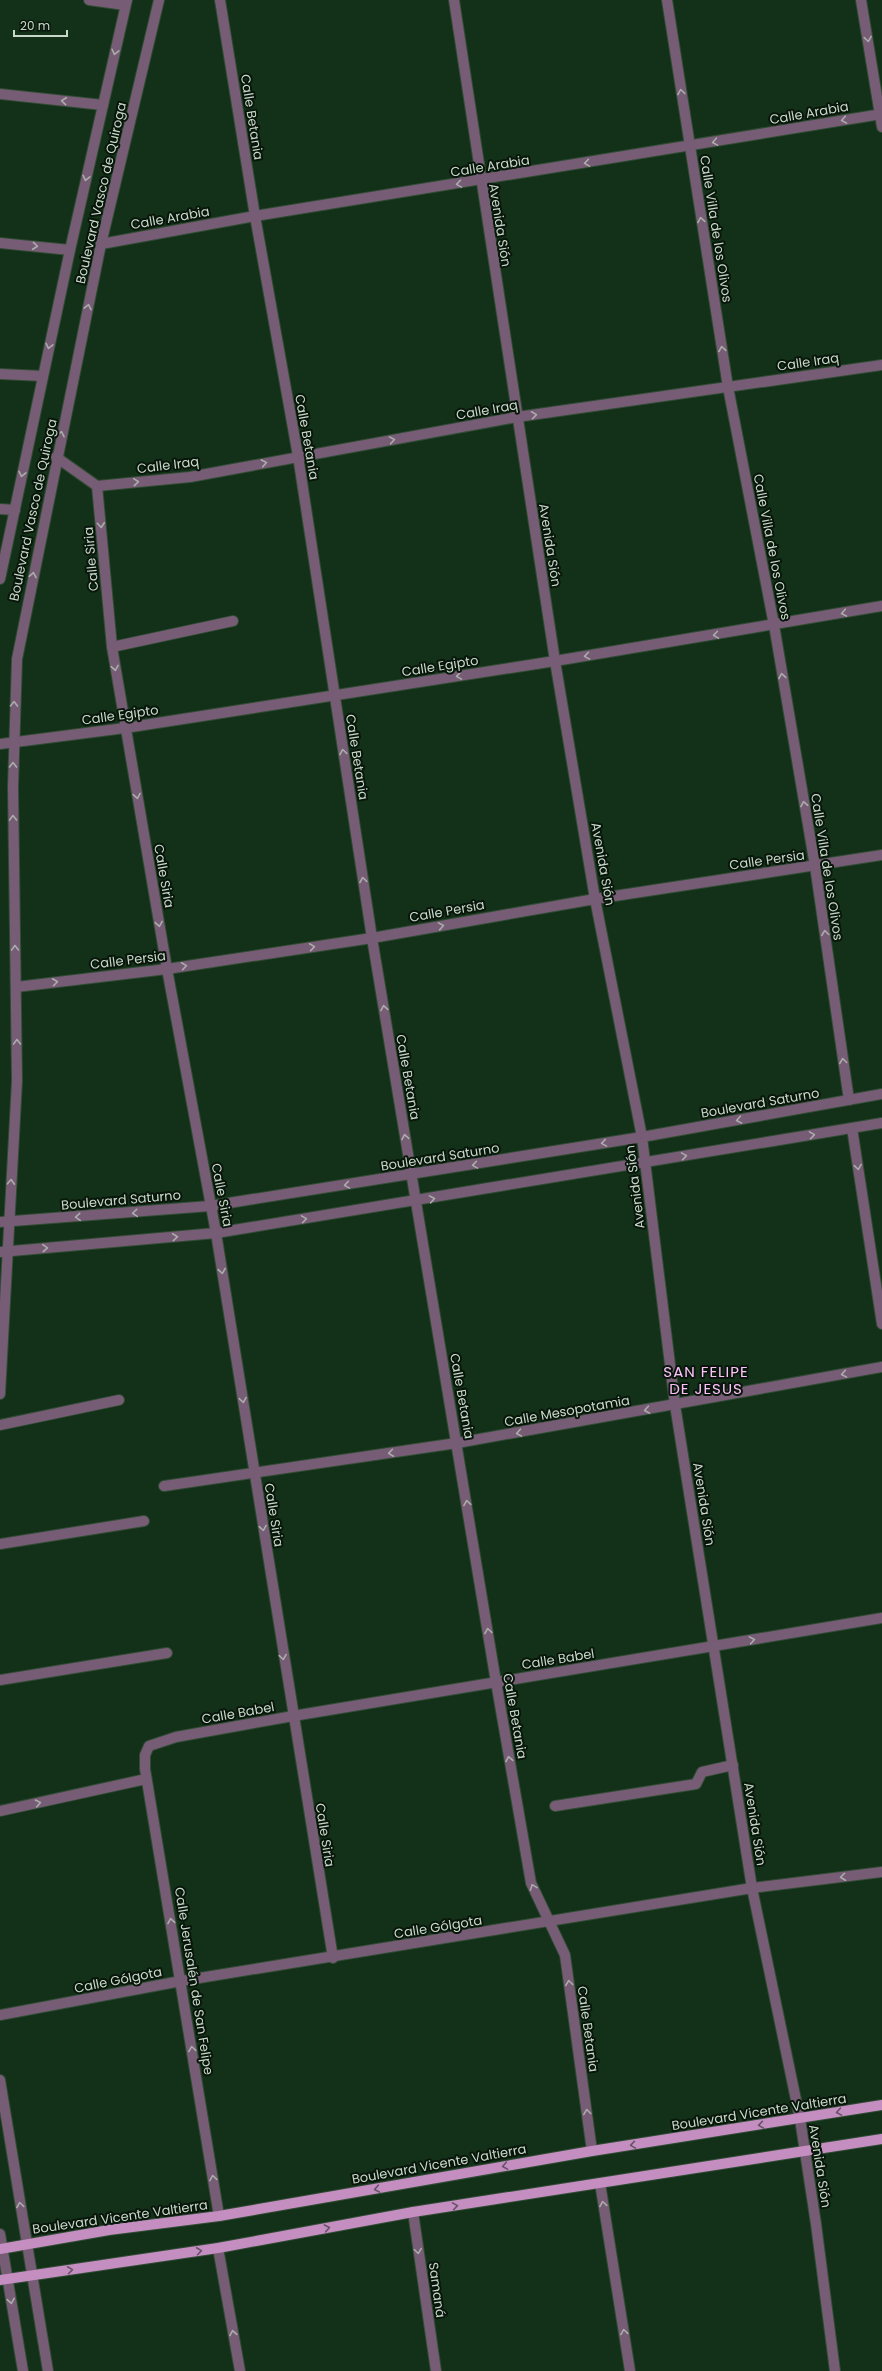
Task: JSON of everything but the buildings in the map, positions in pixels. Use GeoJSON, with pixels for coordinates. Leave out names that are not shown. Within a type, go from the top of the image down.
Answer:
{"type":"FeatureCollection","features":[{"type":"Feature","properties":{"kind":"main road","name":"Boulevard Vicente Valtierra"},"geometry":{"type":"LineString","coordinates":[[1,2249],[109,2230],[219,2216],[592,2151],[882,2105]]}},
{"type":"Feature","properties":{"kind":"main road"},"geometry":{"type":"LineString","coordinates":[[3,2279],[218,2248],[413,2212],[804,2153],[882,2139]]}},
{"type":"Feature","properties":{"kind":"street"},"geometry":{"type":"LineString","coordinates":[[89,0],[126,3]]}},
{"type":"Feature","properties":{"kind":"street","name":"Boulevard Vasco de Quiroga"},"geometry":{"type":"LineString","coordinates":[[0,1394],[4,1222],[17,1081],[14,743],[17,659],[56,457],[101,244],[159,0]]}},
{"type":"Feature","properties":{"kind":"street","name":"Calle Betania"},"geometry":{"type":"LineString","coordinates":[[220,0],[255,216],[298,456],[414,1202],[457,1444],[496,1682],[531,1884],[548,1923],[565,1955],[592,2151]]}},
{"type":"Feature","properties":{"kind":"street","name":"Avenida Sión"},"geometry":{"type":"LineString","coordinates":[[454,0],[480,181],[555,661],[595,899],[642,1137],[675,1405],[752,1888],[800,2119],[836,2371]]}},
{"type":"Feature","properties":{"kind":"street","name":"Calle Villa de los Olivos"},"geometry":{"type":"LineString","coordinates":[[667,0],[728,387],[774,625],[815,866],[849,1100]]}},
{"type":"Feature","properties":{"kind":"street"},"geometry":{"type":"LineString","coordinates":[[861,0],[882,127]]}},
{"type":"Feature","properties":{"kind":"street","name":"Boulevard Vasco de Quiroga"},"geometry":{"type":"LineString","coordinates":[[0,579],[70,250],[126,3]]}},
{"type":"Feature","properties":{"kind":"street"},"geometry":{"type":"LineString","coordinates":[[0,94],[103,105]]}},
{"type":"Feature","properties":{"kind":"street","name":"Calle Arabia"},"geometry":{"type":"LineString","coordinates":[[101,244],[255,216],[480,181],[881,114]]}},
{"type":"Feature","properties":{"kind":"street"},"geometry":{"type":"LineString","coordinates":[[0,243],[70,250]]}},
{"type":"Feature","properties":{"kind":"street","name":"Calle Iraq"},"geometry":{"type":"LineString","coordinates":[[97,486],[190,477],[517,417],[882,365]]}},
{"type":"Feature","properties":{"kind":"street"},"geometry":{"type":"LineString","coordinates":[[0,374],[43,376]]}},
{"type":"Feature","properties":{"kind":"street"},"geometry":{"type":"LineString","coordinates":[[56,457],[97,486]]}},
{"type":"Feature","properties":{"kind":"street","name":"Calle Siria"},"geometry":{"type":"LineString","coordinates":[[97,486],[112,647],[167,969],[216,1233],[292,1716],[333,1958]]}},
{"type":"Feature","properties":{"kind":"street"},"geometry":{"type":"LineString","coordinates":[[0,509],[15,510]]}},
{"type":"Feature","properties":{"kind":"street","name":"Calle Egipto"},"geometry":{"type":"LineString","coordinates":[[0,744],[125,728],[555,661],[882,606]]}},
{"type":"Feature","properties":{"kind":"street"},"geometry":{"type":"LineString","coordinates":[[112,647],[233,622]]}},
{"type":"Feature","properties":{"kind":"street","name":"Calle Persia"},"geometry":{"type":"LineString","coordinates":[[16,987],[167,969],[372,938],[595,899],[882,856]]}},
{"type":"Feature","properties":{"kind":"street","name":"Boulevard Saturno"},"geometry":{"type":"LineString","coordinates":[[4,1222],[210,1206],[642,1137],[882,1094]]}},
{"type":"Feature","properties":{"kind":"street"},"geometry":{"type":"LineString","coordinates":[[3,1251],[216,1233],[414,1202],[882,1123]]}},
{"type":"Feature","properties":{"kind":"street"},"geometry":{"type":"LineString","coordinates":[[852,1128],[882,1324]]}},
{"type":"Feature","properties":{"kind":"street","name":"Calle Mesopotamia"},"geometry":{"type":"LineString","coordinates":[[164,1486],[457,1444],[882,1367]]}},
{"type":"Feature","properties":{"kind":"street"},"geometry":{"type":"LineString","coordinates":[[0,1425],[119,1400]]}},
{"type":"Feature","properties":{"kind":"street"},"geometry":{"type":"LineString","coordinates":[[0,1544],[144,1521]]}},
{"type":"Feature","properties":{"kind":"street","name":"Calle Babel"},"geometry":{"type":"LineString","coordinates":[[146,1750],[155,1744],[176,1738],[292,1716],[882,1618]]}},
{"type":"Feature","properties":{"kind":"street"},"geometry":{"type":"LineString","coordinates":[[0,1680],[167,1653]]}},
{"type":"Feature","properties":{"kind":"street","name":"Calle Jerusalén de San Felipe"},"geometry":{"type":"LineString","coordinates":[[146,1750],[146,1779],[181,1981],[219,2216]]}},
{"type":"Feature","properties":{"kind":"street"},"geometry":{"type":"LineString","coordinates":[[555,1806],[696,1784],[702,1772],[733,1765]]}},
{"type":"Feature","properties":{"kind":"street"},"geometry":{"type":"LineString","coordinates":[[0,1811],[146,1779]]}},
{"type":"Feature","properties":{"kind":"street","name":"Calle Gólgota"},"geometry":{"type":"LineString","coordinates":[[0,2015],[181,1981],[548,1923],[752,1888],[882,1872]]}},
{"type":"Feature","properties":{"kind":"street"},"geometry":{"type":"LineString","coordinates":[[0,2080],[48,2371]]}},
{"type":"Feature","properties":{"kind":"street"},"geometry":{"type":"LineString","coordinates":[[600,2183],[630,2371]]}},
{"type":"Feature","properties":{"kind":"street","name":"Samaná"},"geometry":{"type":"LineString","coordinates":[[413,2212],[436,2371]]}},
{"type":"Feature","properties":{"kind":"street"},"geometry":{"type":"LineString","coordinates":[[0,2234],[3,2279],[23,2371]]}},
{"type":"Feature","properties":{"kind":"street"},"geometry":{"type":"LineString","coordinates":[[218,2248],[240,2371]]}},
{"type":"Feature","properties":{"kind":"district","name":"SAN FELIPE DE JESUS"},"geometry":{"type":"Point","coordinates":[706,1380]}}]}
